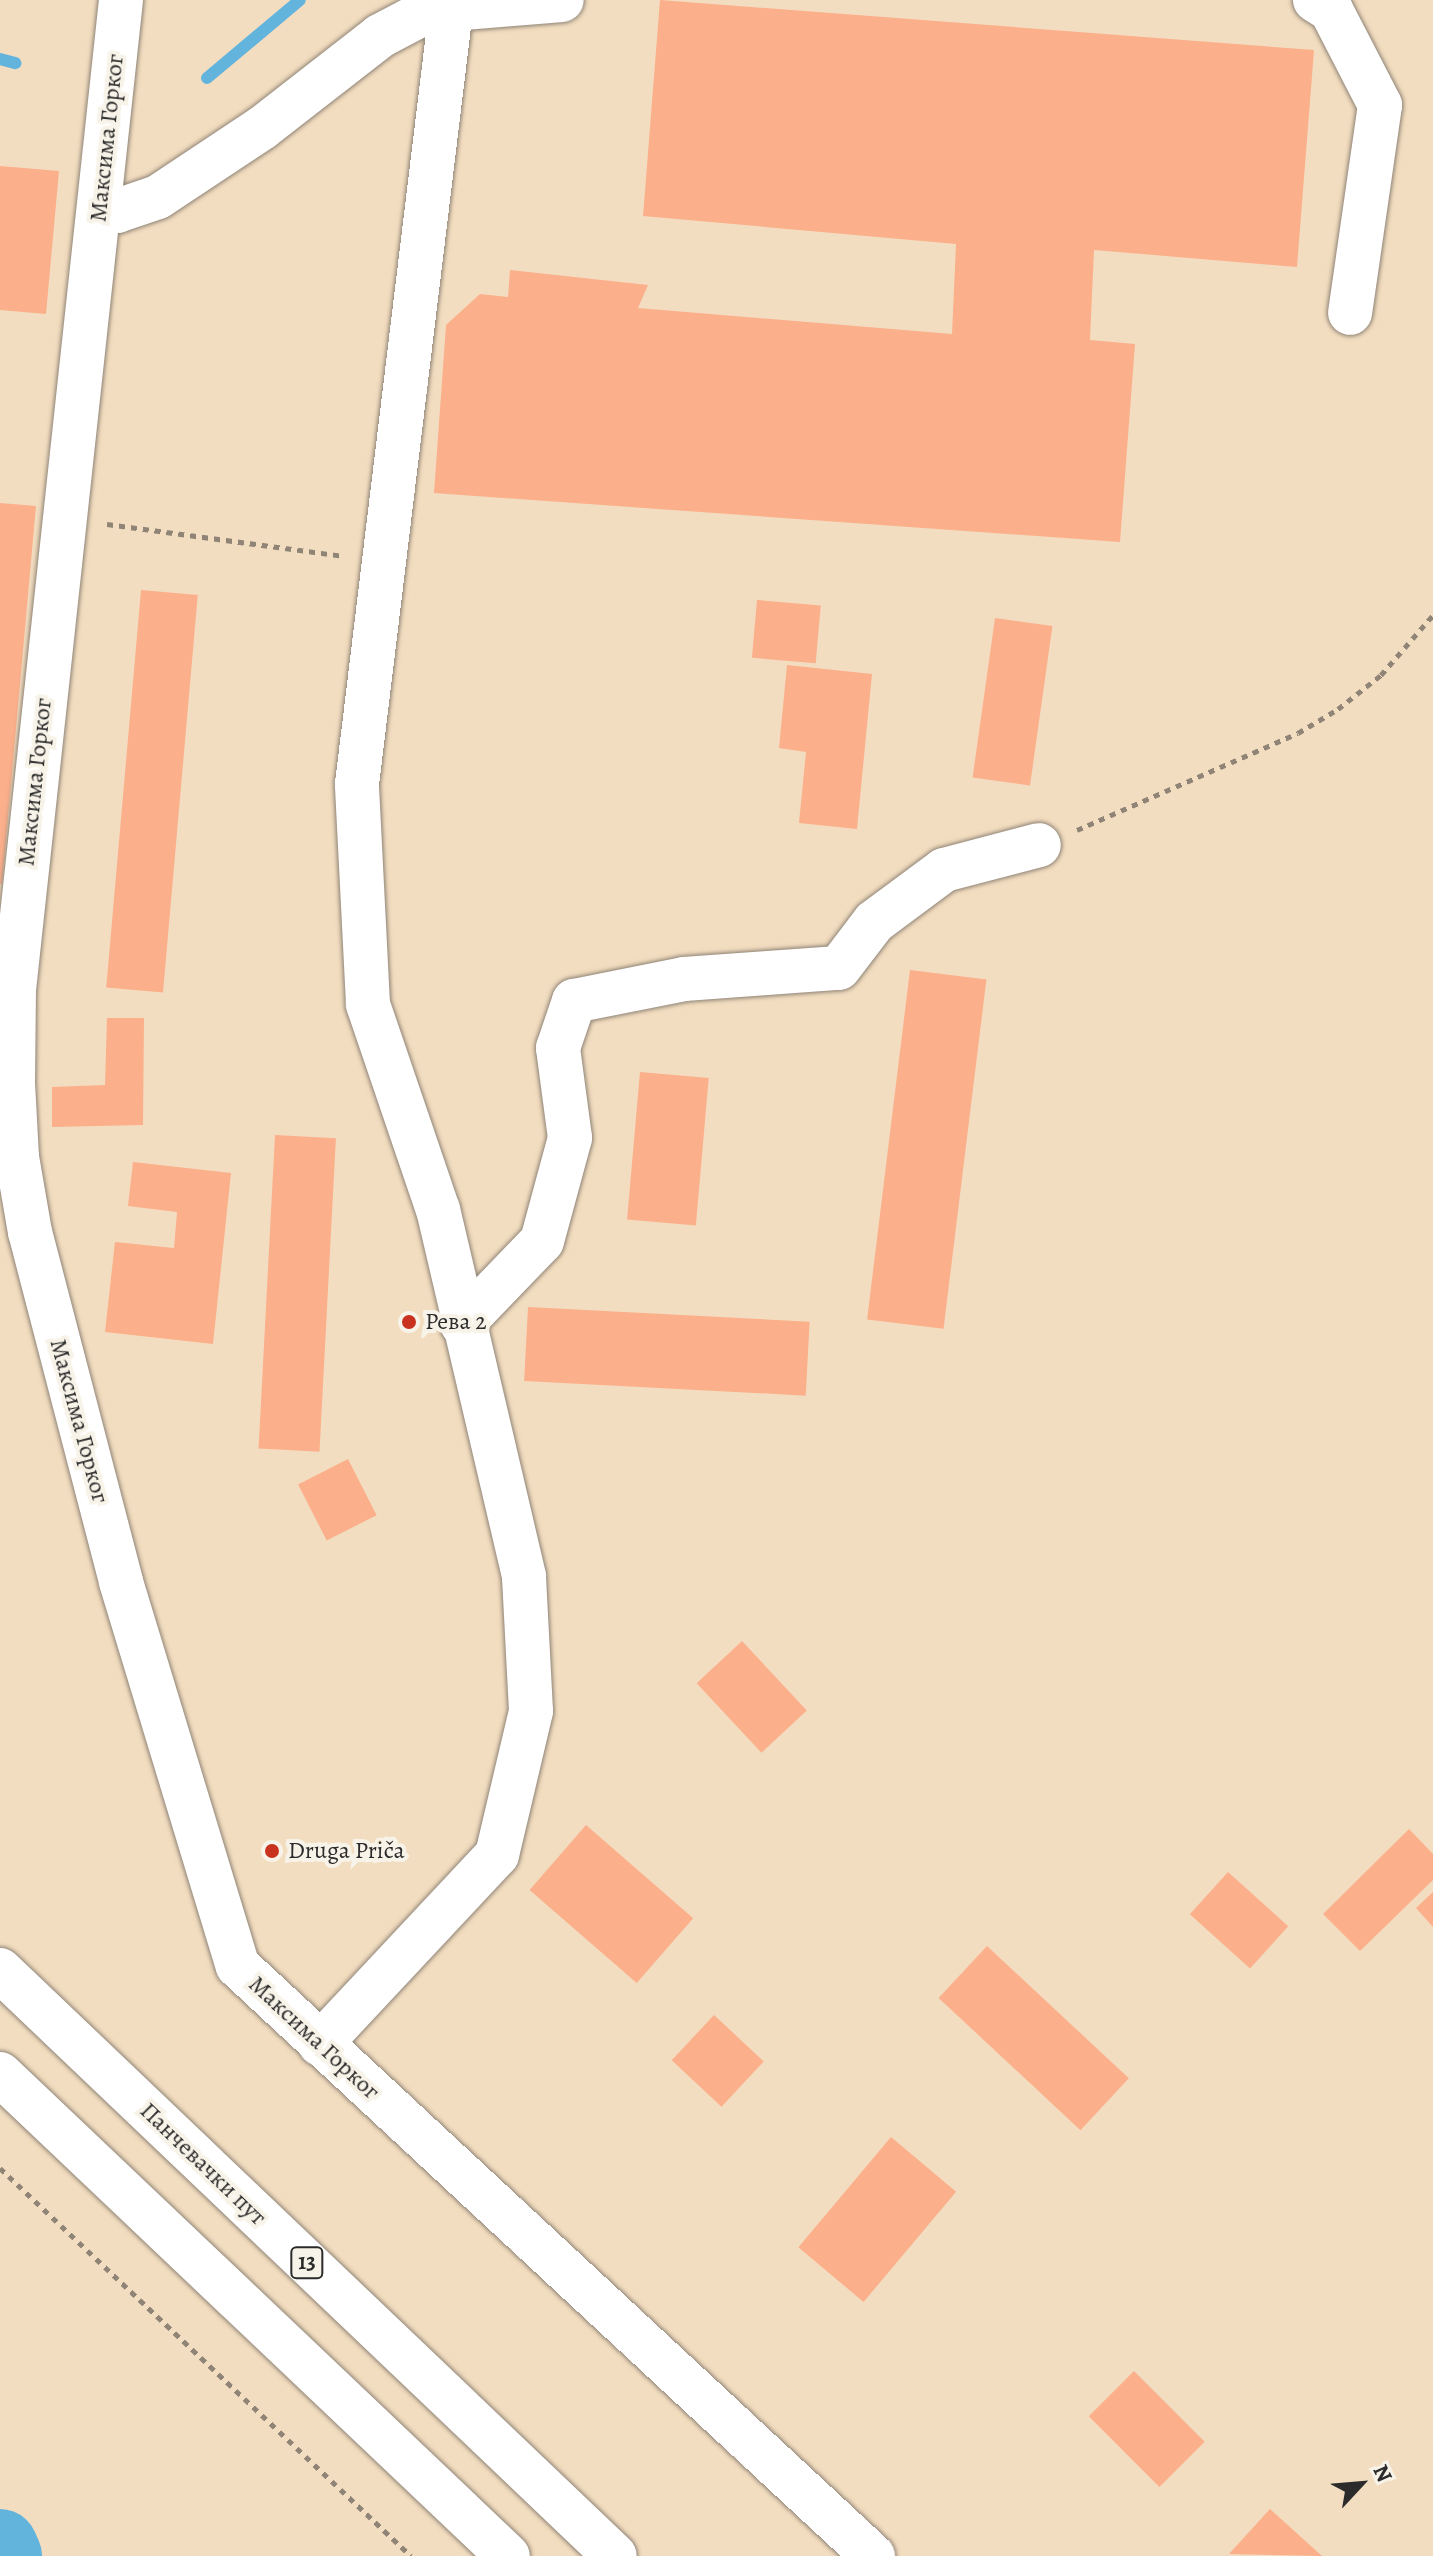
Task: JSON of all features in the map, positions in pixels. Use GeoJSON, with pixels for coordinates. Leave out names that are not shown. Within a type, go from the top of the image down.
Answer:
{"type":"FeatureCollection","features":[{"type":"Feature","properties":{"kind":"main road","name":"Максима Горког"},"geometry":{"type":"LineString","coordinates":[[121,0],[14,989],[17,1157],[30,1232],[121,1582],[229,1945],[257,1988],[873,2556]]}},
{"type":"Feature","properties":{"kind":"main road"},"geometry":{"type":"LineString","coordinates":[[100,209],[117,211],[158,197],[262,128],[380,36],[418,16],[451,9],[562,0]]}},
{"type":"Feature","properties":{"kind":"main road"},"geometry":{"type":"LineString","coordinates":[[1315,0],[1331,10],[1380,105],[1350,313]]}},
{"type":"Feature","properties":{"kind":"main road"},"geometry":{"type":"LineString","coordinates":[[320,2044],[497,1855],[531,1711],[524,1576],[462,1324],[438,1210],[368,1004],[357,784],[381,561],[451,9]]}},
{"type":"Feature","properties":{"kind":"main road"},"geometry":{"type":"LineString","coordinates":[[462,1324],[542,1241],[570,1138],[558,1048],[574,1001],[684,979],[839,968],[874,922],[944,870],[1039,845]]}},
{"type":"Feature","properties":{"kind":"main road","name":"Панчевачки пут"},"geometry":{"type":"LineString","coordinates":[[0,1970],[615,2556]]}},
{"type":"Feature","properties":{"kind":"main road"},"geometry":{"type":"LineString","coordinates":[[0,2074],[508,2556]]}},
{"type":"Feature","properties":{"kind":"path"},"geometry":{"type":"LineString","coordinates":[[63,518],[381,561]]}},
{"type":"Feature","properties":{"kind":"path"},"geometry":{"type":"LineString","coordinates":[[1039,845],[1145,804],[1298,733],[1381,675],[1433,615]]}},
{"type":"Feature","properties":{"kind":"path"},"geometry":{"type":"LineString","coordinates":[[0,2168],[411,2556]]}},
{"type":"Feature","properties":{"kind":"building"},"geometry":{"type":"Polygon","coordinates":[[[660,0],[1314,50],[1297,267],[1094,250],[1090,340],[1135,344],[1120,542],[434,493],[446,325],[480,294],[508,297],[510,270],[648,285],[638,308],[952,334],[956,244],[643,216],[660,0]]]}},
{"type":"Feature","properties":{"kind":"building"},"geometry":{"type":"Polygon","coordinates":[[[0,166],[59,171],[46,314],[0,310],[0,166]]]}},
{"type":"Feature","properties":{"kind":"building"},"geometry":{"type":"Polygon","coordinates":[[[0,503],[36,506],[2,884],[0,884],[0,503]]]}},
{"type":"Feature","properties":{"kind":"building"},"geometry":{"type":"Polygon","coordinates":[[[141,590],[198,595],[163,992],[106,987],[141,590]]]}},
{"type":"Feature","properties":{"kind":"building"},"geometry":{"type":"Polygon","coordinates":[[[757,600],[821,606],[816,663],[752,658],[757,600]]]}},
{"type":"Feature","properties":{"kind":"building"},"geometry":{"type":"Polygon","coordinates":[[[995,618],[1052,626],[1030,786],[973,777],[995,618]]]}},
{"type":"Feature","properties":{"kind":"building"},"geometry":{"type":"Polygon","coordinates":[[[787,665],[872,674],[857,829],[799,823],[806,752],[779,748],[787,665]]]}},
{"type":"Feature","properties":{"kind":"building"},"geometry":{"type":"Polygon","coordinates":[[[910,970],[986,979],[944,1329],[867,1319],[910,970]]]}},
{"type":"Feature","properties":{"kind":"building"},"geometry":{"type":"Polygon","coordinates":[[[107,1018],[144,1018],[143,1125],[52,1127],[52,1087],[105,1085],[107,1018]]]}},
{"type":"Feature","properties":{"kind":"building"},"geometry":{"type":"Polygon","coordinates":[[[640,1072],[709,1078],[696,1225],[627,1219],[640,1072]]]}},
{"type":"Feature","properties":{"kind":"building"},"geometry":{"type":"Polygon","coordinates":[[[275,1135],[336,1138],[319,1452],[259,1449],[275,1135]]]}},
{"type":"Feature","properties":{"kind":"building"},"geometry":{"type":"Polygon","coordinates":[[[133,1162],[231,1173],[213,1344],[105,1332],[115,1242],[174,1248],[177,1212],[128,1206],[133,1162]]]}},
{"type":"Feature","properties":{"kind":"building"},"geometry":{"type":"Polygon","coordinates":[[[528,1307],[810,1322],[806,1396],[524,1381],[528,1307]]]}},
{"type":"Feature","properties":{"kind":"building"},"geometry":{"type":"Polygon","coordinates":[[[348,1459],[377,1515],[327,1541],[298,1484],[348,1459]]]}},
{"type":"Feature","properties":{"kind":"building"},"geometry":{"type":"Polygon","coordinates":[[[742,1641],[807,1710],[761,1753],[697,1683],[742,1641]]]}},
{"type":"Feature","properties":{"kind":"building"},"geometry":{"type":"Polygon","coordinates":[[[586,1825],[693,1918],[637,1983],[530,1890],[586,1825]]]}},
{"type":"Feature","properties":{"kind":"building"},"geometry":{"type":"Polygon","coordinates":[[[1409,1829],[1433,1854],[1433,1880],[1360,1951],[1323,1914],[1409,1829]]]}},
{"type":"Feature","properties":{"kind":"building"},"geometry":{"type":"Polygon","coordinates":[[[1228,1872],[1288,1926],[1250,1969],[1190,1914],[1228,1872]]]}},
{"type":"Feature","properties":{"kind":"building"},"geometry":{"type":"Polygon","coordinates":[[[1433,1892],[1433,1927],[1416,1908],[1433,1892]]]}},
{"type":"Feature","properties":{"kind":"building"},"geometry":{"type":"Polygon","coordinates":[[[987,1946],[1129,2078],[1080,2130],[939,1998],[987,1946]]]}},
{"type":"Feature","properties":{"kind":"building"},"geometry":{"type":"Polygon","coordinates":[[[714,2015],[764,2061],[721,2107],[672,2060],[714,2015]]]}},
{"type":"Feature","properties":{"kind":"building"},"geometry":{"type":"Polygon","coordinates":[[[891,2137],[956,2192],[864,2302],[798,2247],[891,2137]]]}},
{"type":"Feature","properties":{"kind":"building"},"geometry":{"type":"Polygon","coordinates":[[[1134,2371],[1205,2442],[1159,2487],[1089,2416],[1134,2371]]]}},
{"type":"Feature","properties":{"kind":"building"},"geometry":{"type":"Polygon","coordinates":[[[1270,2509],[1322,2556],[1229,2554],[1270,2509]]]}},
{"type":"Feature","properties":{"kind":"waterway"},"geometry":{"type":"LineString","coordinates":[[207,78],[300,0]]}},
{"type":"Feature","properties":{"kind":"waterway"},"geometry":{"type":"LineString","coordinates":[[0,59],[15,63]]}},
{"type":"Feature","properties":{"kind":"waterway"},"geometry":{"type":"LineString","coordinates":[[0,2547],[4,2556]]}},
{"type":"Feature","properties":{"kind":"place","name":"Рева 2"},"geometry":{"type":"Point","coordinates":[409,1322]}},
{"type":"Feature","properties":{"kind":"place","name":"Druga Priča"},"geometry":{"type":"Point","coordinates":[272,1851]}}]}
